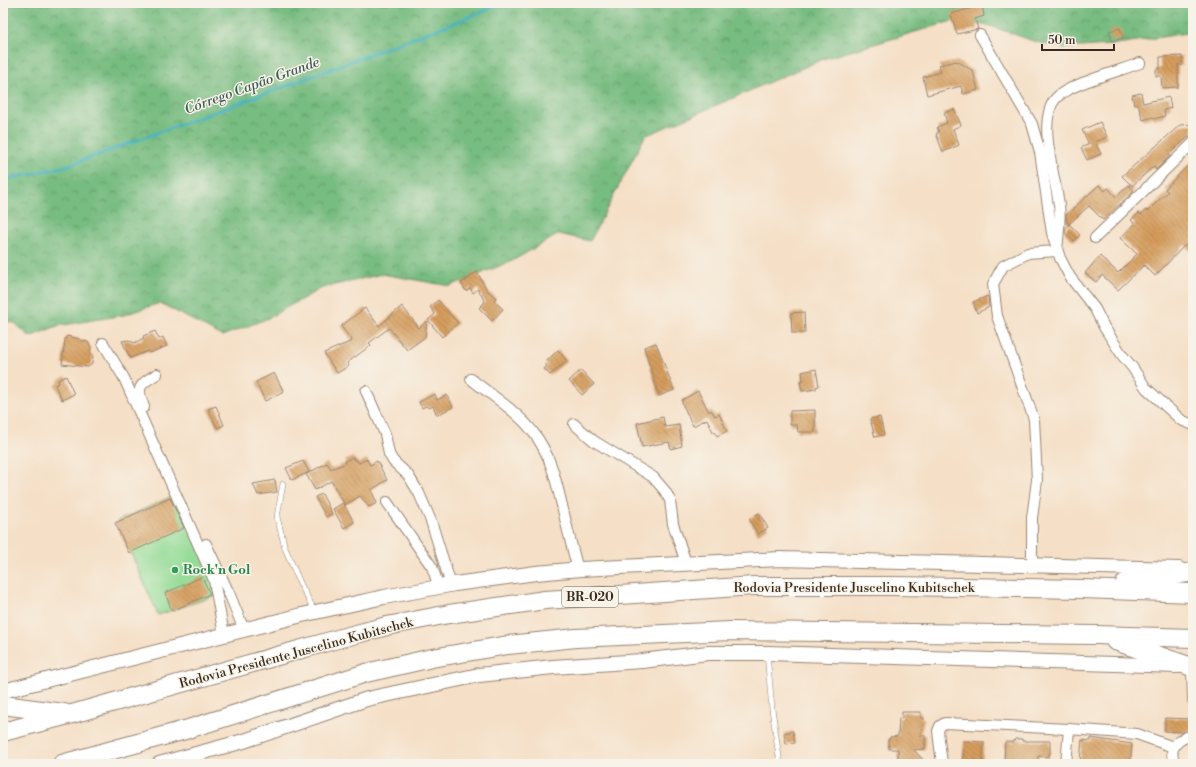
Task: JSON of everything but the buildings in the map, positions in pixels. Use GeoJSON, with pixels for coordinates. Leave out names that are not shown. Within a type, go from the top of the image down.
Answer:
{"type":"FeatureCollection","features":[{"type":"Feature","properties":{"kind":"highway"},"geometry":{"type":"LineString","coordinates":[[1082,589],[1193,572]]}},
{"type":"Feature","properties":{"kind":"highway","name":"Rodovia Presidente Juscelino Kubitschek"},"geometry":{"type":"LineString","coordinates":[[3,732],[387,626],[449,614],[545,600],[754,586],[893,586],[1082,589],[1193,593]]}},
{"type":"Feature","properties":{"kind":"highway"},"geometry":{"type":"LineString","coordinates":[[62,764],[185,730],[366,673],[432,658],[508,644],[576,638],[730,631],[1096,635],[1193,638]]}},
{"type":"Feature","properties":{"kind":"highway"},"geometry":{"type":"LineString","coordinates":[[1096,635],[1192,667]]}},
{"type":"Feature","properties":{"kind":"highway"},"geometry":{"type":"LineString","coordinates":[[3,705],[72,714]]}},
{"type":"Feature","properties":{"kind":"main road"},"geometry":{"type":"LineString","coordinates":[[3,691],[315,612],[445,586],[536,573],[780,559],[1193,569]]}},
{"type":"Feature","properties":{"kind":"main road"},"geometry":{"type":"LineString","coordinates":[[159,764],[244,741],[367,699],[479,676],[554,667],[642,661],[708,653],[767,653],[1192,667]]}},
{"type":"Feature","properties":{"kind":"street"},"geometry":{"type":"LineString","coordinates":[[980,35],[1032,124],[1040,152],[1052,233],[1057,251],[1070,277],[1095,308],[1122,355],[1146,388],[1181,420],[1193,425]]}},
{"type":"Feature","properties":{"kind":"street"},"geometry":{"type":"LineString","coordinates":[[1057,251],[1059,206],[1048,148],[1048,114],[1056,99],[1070,88],[1140,63]]}},
{"type":"Feature","properties":{"kind":"street"},"geometry":{"type":"LineString","coordinates":[[1094,238],[1193,143]]}},
{"type":"Feature","properties":{"kind":"street"},"geometry":{"type":"LineString","coordinates":[[1032,565],[1032,518],[1037,480],[1034,419],[997,316],[993,284],[1003,266],[1028,253],[1057,251]]}},
{"type":"Feature","properties":{"kind":"street"},"geometry":{"type":"LineString","coordinates":[[103,343],[124,378],[214,580],[224,635]]}},
{"type":"Feature","properties":{"kind":"street"},"geometry":{"type":"LineString","coordinates":[[157,374],[144,382],[140,387],[140,397],[167,462],[219,572],[244,630]]}},
{"type":"Feature","properties":{"kind":"street"},"geometry":{"type":"LineString","coordinates":[[471,379],[524,422],[543,445],[557,483],[578,570]]}},
{"type":"Feature","properties":{"kind":"street"},"geometry":{"type":"LineString","coordinates":[[366,391],[385,434],[389,454],[393,461],[408,475],[419,493],[432,521],[445,586]]}},
{"type":"Feature","properties":{"kind":"street"},"geometry":{"type":"LineString","coordinates":[[574,424],[594,441],[653,477],[660,484],[670,500],[673,524],[686,564]]}},
{"type":"Feature","properties":{"kind":"street"},"geometry":{"type":"LineString","coordinates":[[387,502],[445,586]]}},
{"type":"Feature","properties":{"kind":"street"},"geometry":{"type":"LineString","coordinates":[[1192,667],[1193,700]]}},
{"type":"Feature","properties":{"kind":"street"},"geometry":{"type":"LineString","coordinates":[[942,764],[938,731],[940,726],[945,723],[1137,734],[1173,747]]}},
{"type":"Feature","properties":{"kind":"street"},"geometry":{"type":"LineString","coordinates":[[1066,764],[1069,729]]}},
{"type":"Feature","properties":{"kind":"street"},"geometry":{"type":"LineString","coordinates":[[1176,764],[1172,760],[1173,747],[1178,740],[1186,736],[1193,736]]}},
{"type":"Feature","properties":{"kind":"lane"},"geometry":{"type":"LineString","coordinates":[[283,484],[277,517],[285,548],[300,583],[315,612]]}},
{"type":"Feature","properties":{"kind":"lane"},"geometry":{"type":"LineString","coordinates":[[767,653],[772,709],[780,764]]}},
{"type":"Feature","properties":{"kind":"green space"},"geometry":{"type":"Polygon","coordinates":[[[3,3],[1193,3],[1193,32],[1111,45],[1063,48],[1033,41],[994,27],[956,20],[823,59],[645,136],[590,241],[559,234],[512,261],[450,286],[382,274],[322,288],[266,319],[222,336],[160,303],[124,315],[57,326],[30,337],[15,323],[3,321],[3,3]]]}},
{"type":"Feature","properties":{"kind":"green space","name":"Rock'n Gol"},"geometry":{"type":"Polygon","coordinates":[[[177,494],[220,594],[158,615],[117,521],[177,494]]]}},
{"type":"Feature","properties":{"kind":"waterway","name":"Córrego Capão Grande"},"geometry":{"type":"LineString","coordinates":[[3,180],[67,166],[506,3]]}},
{"type":"Feature","properties":{"kind":"place","name":"Rock'n Gol"},"geometry":{"type":"Point","coordinates":[175,570]}}]}
